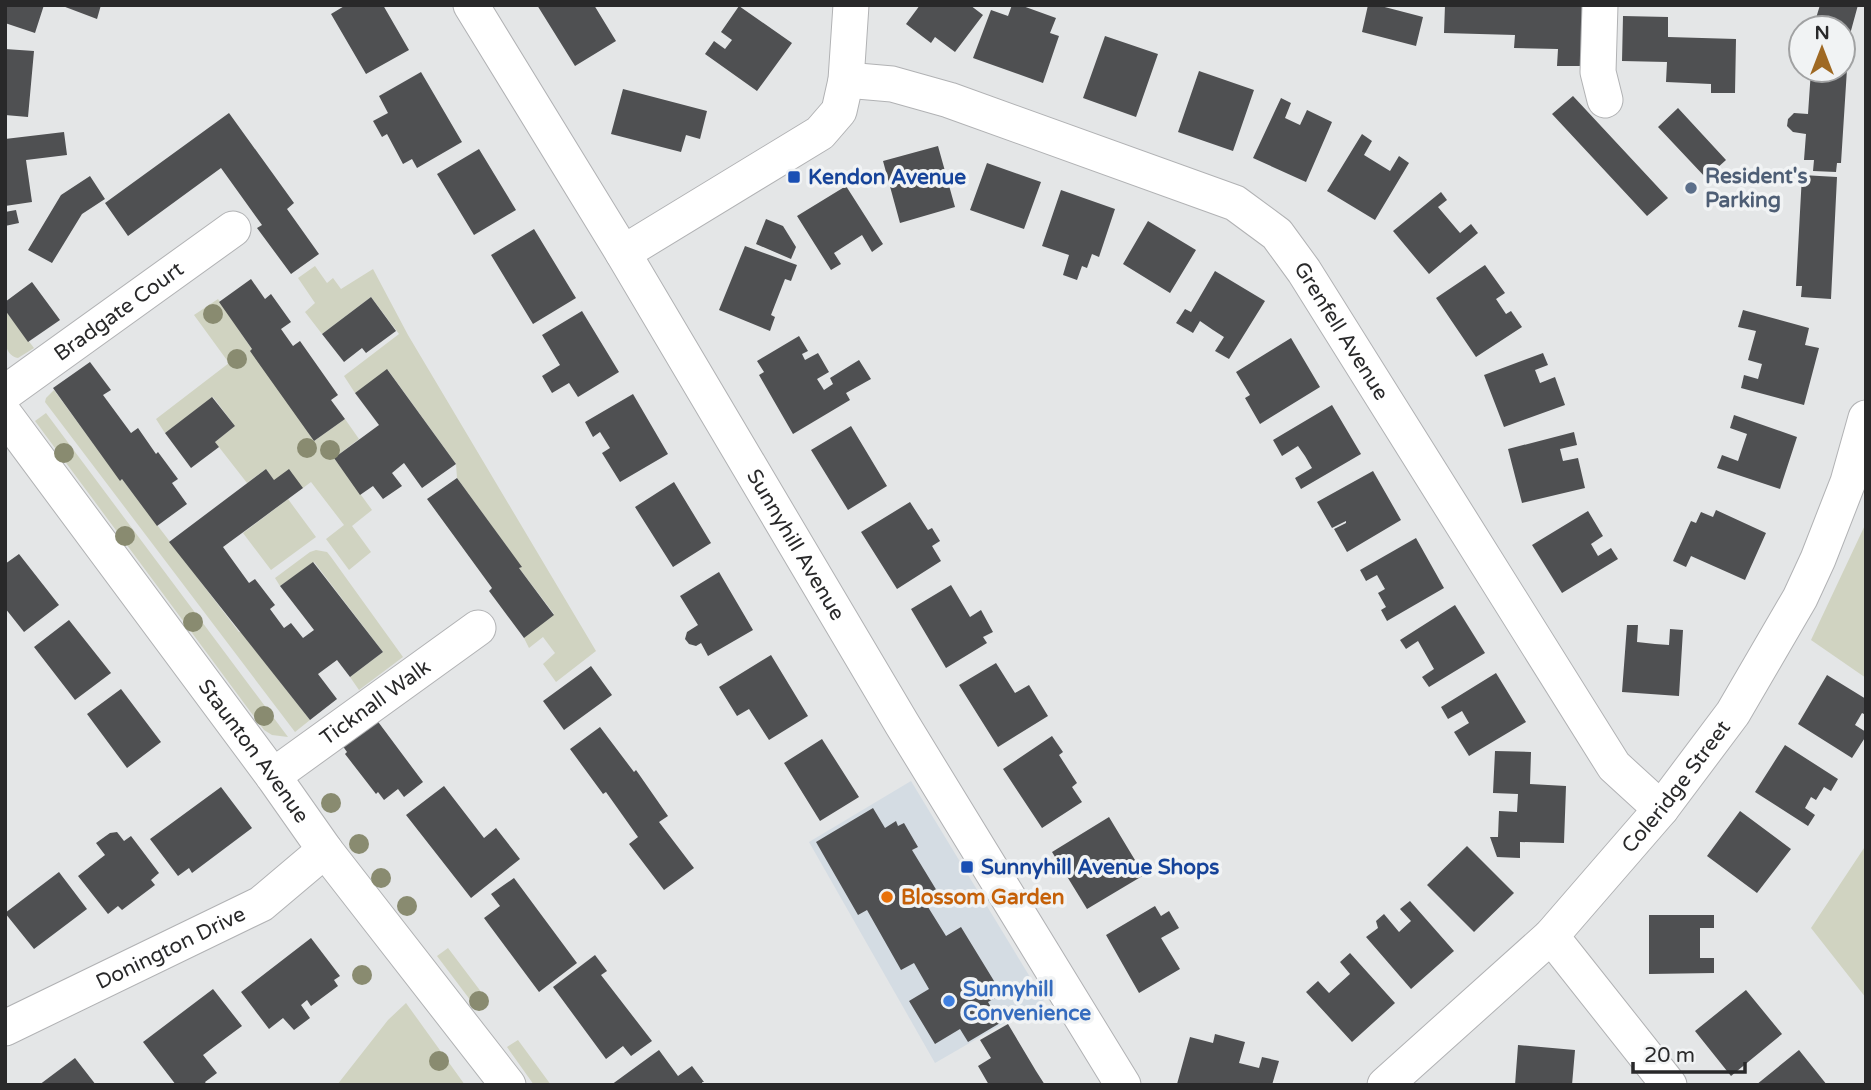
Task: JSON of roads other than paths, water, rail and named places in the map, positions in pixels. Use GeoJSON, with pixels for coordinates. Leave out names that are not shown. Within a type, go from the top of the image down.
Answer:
{"type":"FeatureCollection","features":[{"type":"Feature","properties":{"kind":"street","name":"Sunnyhill Avenue"},"geometry":{"type":"LineString","coordinates":[[471,5],[623,253],[902,724],[1123,1085]]}},
{"type":"Feature","properties":{"kind":"street"},"geometry":{"type":"LineString","coordinates":[[623,253],[820,133],[839,111],[846,80],[851,5]]}},
{"type":"Feature","properties":{"kind":"street"},"geometry":{"type":"LineString","coordinates":[[1600,5],[1598,72],[1605,100]]}},
{"type":"Feature","properties":{"kind":"street","name":"Grenfell Avenue"},"geometry":{"type":"LineString","coordinates":[[846,80],[892,84],[949,100],[1235,204],[1278,234],[1304,271],[1614,766],[1661,809]]}},
{"type":"Feature","properties":{"kind":"street","name":"Bradgate Court"},"geometry":{"type":"LineString","coordinates":[[5,393],[233,229]]}},
{"type":"Feature","properties":{"kind":"street","name":"Staunton Avenue"},"geometry":{"type":"LineString","coordinates":[[5,415],[325,850],[508,1085]]}},
{"type":"Feature","properties":{"kind":"street","name":"Coleridge Street"},"geometry":{"type":"LineString","coordinates":[[1385,1085],[1551,936],[1661,809],[1733,713],[1800,597],[1818,559],[1848,482],[1866,418]]}},
{"type":"Feature","properties":{"kind":"street","name":"Ticknall Walk"},"geometry":{"type":"LineString","coordinates":[[273,776],[478,628]]}},
{"type":"Feature","properties":{"kind":"street","name":"Donington Drive"},"geometry":{"type":"LineString","coordinates":[[9,1018],[261,904],[325,850]]}},
{"type":"Feature","properties":{"kind":"street"},"geometry":{"type":"LineString","coordinates":[[1551,936],[1669,1085]]}},
{"type":"Feature","properties":{"kind":"place","name":"Kendon Avenue"},"geometry":{"type":"Point","coordinates":[794,177]}},
{"type":"Feature","properties":{"kind":"place","name":"Resident's Parking"},"geometry":{"type":"Point","coordinates":[1691,188]}},
{"type":"Feature","properties":{"kind":"place","name":"Sunnyhill Avenue Shops"},"geometry":{"type":"Point","coordinates":[967,867]}},
{"type":"Feature","properties":{"kind":"place","name":"Blossom Garden"},"geometry":{"type":"Point","coordinates":[887,897]}},
{"type":"Feature","properties":{"kind":"place","name":"Sunnyhill Convenience"},"geometry":{"type":"Point","coordinates":[949,1001]}}]}
